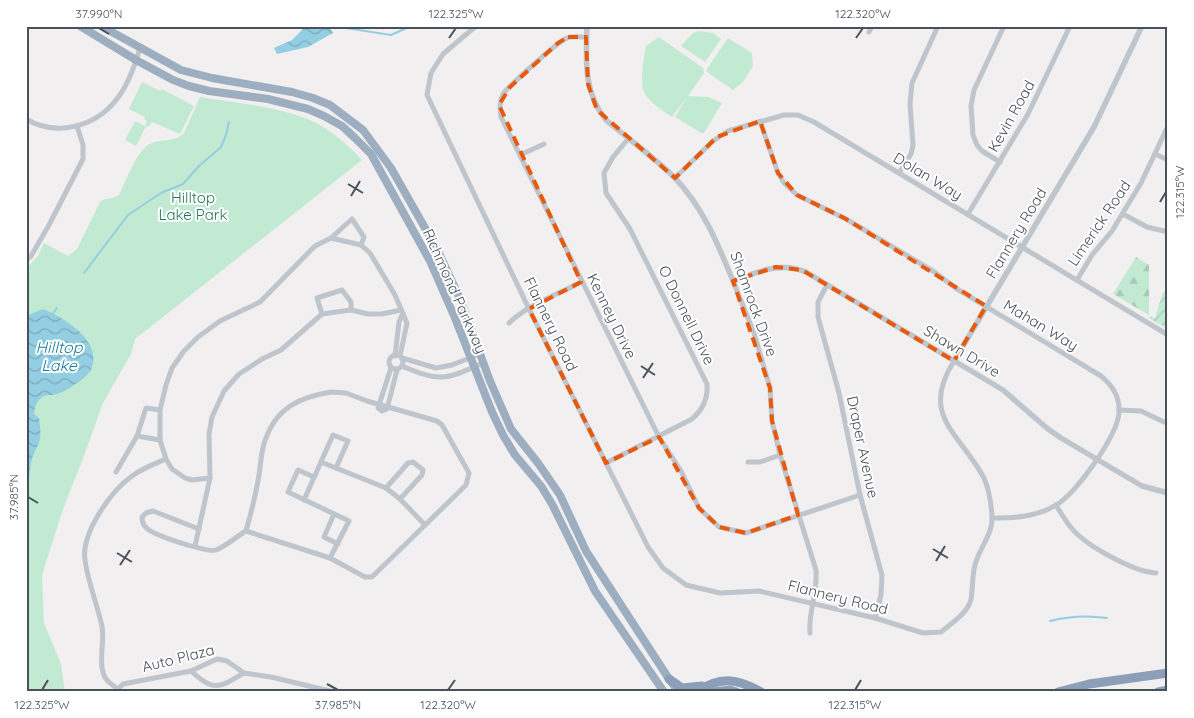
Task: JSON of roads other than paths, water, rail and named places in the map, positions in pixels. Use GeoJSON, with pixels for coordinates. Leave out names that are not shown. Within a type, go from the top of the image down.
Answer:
{"type":"FeatureCollection","features":[{"type":"Feature","properties":{"kind":"highway","name":"Richmond Parkway"},"geometry":{"type":"LineString","coordinates":[[80,26],[136,60],[173,80],[189,86],[209,91],[268,99],[308,108],[342,126],[371,154],[430,261],[503,435],[515,455],[541,486],[595,590],[664,692]]}},
{"type":"Feature","properties":{"kind":"highway","name":"Richmond Parkway"},"geometry":{"type":"LineString","coordinates":[[101,26],[181,70],[197,75],[292,92],[313,98],[330,105],[363,130],[392,168],[438,251],[460,299],[501,410],[511,429],[550,479],[571,516],[586,551],[679,692]]}},
{"type":"Feature","properties":{"kind":"highway"},"geometry":{"type":"LineString","coordinates":[[1058,692],[1089,684],[1168,673]]}},
{"type":"Feature","properties":{"kind":"highway"},"geometry":{"type":"LineString","coordinates":[[669,679],[682,688],[705,686],[729,680],[745,684],[761,692]]}},
{"type":"Feature","properties":{"kind":"highway"},"geometry":{"type":"LineString","coordinates":[[696,692],[705,686]]}},
{"type":"Feature","properties":{"kind":"highway"},"geometry":{"type":"LineString","coordinates":[[716,692],[730,690],[736,692]]}},
{"type":"Feature","properties":{"kind":"highway"},"geometry":{"type":"LineString","coordinates":[[1158,692],[1168,690]]}},
{"type":"Feature","properties":{"kind":"street","name":"Flannery Road"},"geometry":{"type":"LineString","coordinates":[[476,26],[443,54],[431,73],[427,95],[529,309],[648,546],[663,568],[686,585],[720,593],[759,592],[875,618],[923,633],[941,632],[961,615],[970,600],[976,559],[986,542],[993,518],[990,498],[984,479],[943,417],[940,389],[944,378],[986,306],[1094,127],[1142,26]]}},
{"type":"Feature","properties":{"kind":"street","name":"Shamrock Drive"},"geometry":{"type":"LineString","coordinates":[[587,26],[588,84],[597,110],[606,120],[675,178],[694,201],[709,225],[754,333],[770,388],[772,421],[780,455],[816,570],[817,584],[809,623],[810,633]]}},
{"type":"Feature","properties":{"kind":"street"},"geometry":{"type":"LineString","coordinates":[[869,32],[872,26]]}},
{"type":"Feature","properties":{"kind":"street"},"geometry":{"type":"LineString","coordinates":[[900,173],[911,154],[913,145],[910,99],[912,83],[938,26]]}},
{"type":"Feature","properties":{"kind":"street"},"geometry":{"type":"LineString","coordinates":[[1000,162],[982,152],[977,145],[973,134],[971,106],[974,90],[1004,26]]}},
{"type":"Feature","properties":{"kind":"street","name":"Kevin Road"},"geometry":{"type":"LineString","coordinates":[[968,214],[1031,110],[1070,26]]}},
{"type":"Feature","properties":{"kind":"street","name":"Kenney Drive"},"geometry":{"type":"LineString","coordinates":[[586,37],[568,37],[558,43],[502,96],[500,105],[501,117],[658,437],[681,471],[699,508],[718,527],[746,533],[860,495]]}},
{"type":"Feature","properties":{"kind":"street"},"geometry":{"type":"LineString","coordinates":[[26,119],[45,127],[59,128],[77,126],[95,119],[112,106],[120,94],[140,48]]}},
{"type":"Feature","properties":{"kind":"street","name":"Dolan Way"},"geometry":{"type":"LineString","coordinates":[[675,178],[717,137],[734,129],[784,114],[798,115],[900,173],[1168,335]]}},
{"type":"Feature","properties":{"kind":"street","name":"Mahan Way"},"geometry":{"type":"LineString","coordinates":[[760,121],[778,173],[784,183],[797,195],[846,219],[1101,376],[1115,391],[1119,410]]}},
{"type":"Feature","properties":{"kind":"street"},"geometry":{"type":"LineString","coordinates":[[26,260],[31,256],[49,225],[83,159],[83,145],[77,126]]}},
{"type":"Feature","properties":{"kind":"street","name":"Limerick Road"},"geometry":{"type":"LineString","coordinates":[[1077,280],[1092,255],[1109,235],[1141,183],[1168,126]]}},
{"type":"Feature","properties":{"kind":"street","name":"O Donnell Drive"},"geometry":{"type":"LineString","coordinates":[[606,463],[692,419],[705,404],[708,393],[707,384],[630,229],[606,193],[604,173],[613,157],[628,139]]}},
{"type":"Feature","properties":{"kind":"street"},"geometry":{"type":"LineString","coordinates":[[520,155],[544,144]]}},
{"type":"Feature","properties":{"kind":"street"},"geometry":{"type":"LineString","coordinates":[[1155,154],[1168,160]]}},
{"type":"Feature","properties":{"kind":"street"},"geometry":{"type":"LineString","coordinates":[[1122,214],[1147,227],[1168,232]]}},
{"type":"Feature","properties":{"kind":"street"},"geometry":{"type":"LineString","coordinates":[[210,478],[192,480],[185,478],[172,469],[166,459],[160,440],[160,410],[172,368],[184,351],[198,337],[220,322],[260,302],[315,246],[331,238],[352,218],[364,237],[361,245]]}},
{"type":"Feature","properties":{"kind":"street"},"geometry":{"type":"LineString","coordinates":[[331,238],[361,245],[370,253],[396,295],[407,323],[399,357]]}},
{"type":"Feature","properties":{"kind":"street","name":"Shawn Drive"},"geometry":{"type":"LineString","coordinates":[[733,281],[763,270],[787,267],[806,272],[1003,390],[1048,429],[1096,459],[1142,486],[1168,493]]}},
{"type":"Feature","properties":{"kind":"street"},"geometry":{"type":"LineString","coordinates":[[509,323],[516,316],[581,282]]}},
{"type":"Feature","properties":{"kind":"street","name":"Draper Avenue"},"geometry":{"type":"LineString","coordinates":[[827,285],[818,302],[818,317],[839,393],[860,495],[882,575],[881,595],[875,618]]}},
{"type":"Feature","properties":{"kind":"street"},"geometry":{"type":"LineString","coordinates":[[322,314],[317,298],[342,290],[351,302],[351,310]]}},
{"type":"Feature","properties":{"kind":"street"},"geometry":{"type":"LineString","coordinates":[[195,546],[210,478],[208,434],[212,417],[224,391],[239,374],[262,359],[281,350],[322,314],[351,310],[368,314],[402,312]]}},
{"type":"Feature","properties":{"kind":"street"},"geometry":{"type":"LineString","coordinates":[[480,354],[452,365],[436,368],[399,357],[389,360],[397,368],[441,377],[452,375],[483,363]]}},
{"type":"Feature","properties":{"kind":"street"},"geometry":{"type":"LineString","coordinates":[[379,404],[386,384],[403,362],[399,357]]}},
{"type":"Feature","properties":{"kind":"street"},"geometry":{"type":"LineString","coordinates":[[388,406],[397,368]]}},
{"type":"Feature","properties":{"kind":"street"},"geometry":{"type":"LineString","coordinates":[[386,384],[393,386]]}},
{"type":"Feature","properties":{"kind":"street"},"geometry":{"type":"LineString","coordinates":[[199,528],[152,510],[146,512],[142,517],[143,523],[148,530],[182,544],[195,546],[207,551],[215,551],[246,531],[256,493],[265,439],[281,413],[296,401],[312,395],[331,392],[346,393],[437,421],[442,425],[469,473],[466,485],[372,577],[365,577],[330,558],[246,531]]}},
{"type":"Feature","properties":{"kind":"street"},"geometry":{"type":"LineString","coordinates":[[116,472],[137,436],[146,408],[160,410]]}},
{"type":"Feature","properties":{"kind":"street"},"geometry":{"type":"LineString","coordinates":[[993,518],[1024,516],[1040,512],[1056,505],[1071,494],[1082,481],[1116,425],[1119,410],[1141,411],[1164,422]]}},
{"type":"Feature","properties":{"kind":"street"},"geometry":{"type":"LineString","coordinates":[[304,500],[333,435],[348,441],[336,468]]}},
{"type":"Feature","properties":{"kind":"street"},"geometry":{"type":"LineString","coordinates":[[137,436],[160,440]]}},
{"type":"Feature","properties":{"kind":"street"},"geometry":{"type":"LineString","coordinates":[[748,462],[760,462],[780,455]]}},
{"type":"Feature","properties":{"kind":"street"},"geometry":{"type":"LineString","coordinates":[[116,690],[106,680],[102,671],[104,643],[84,558],[86,539],[115,492],[131,477],[146,467],[166,459]]}},
{"type":"Feature","properties":{"kind":"street"},"geometry":{"type":"LineString","coordinates":[[321,462],[386,488],[425,525]]}},
{"type":"Feature","properties":{"kind":"street"},"geometry":{"type":"LineString","coordinates":[[386,488],[408,463],[413,462],[423,470],[422,475],[400,500]]}},
{"type":"Feature","properties":{"kind":"street"},"geometry":{"type":"LineString","coordinates":[[314,477],[298,470],[288,492],[349,521],[330,558]]}},
{"type":"Feature","properties":{"kind":"street"},"geometry":{"type":"LineString","coordinates":[[1056,505],[1069,526],[1084,539],[1128,566],[1146,573],[1156,573]]}},
{"type":"Feature","properties":{"kind":"street"},"geometry":{"type":"LineString","coordinates":[[334,514],[324,537],[338,544]]}},
{"type":"Feature","properties":{"kind":"street","name":"Auto Plaza"},"geometry":{"type":"LineString","coordinates":[[116,690],[123,684],[191,671],[217,658],[227,661],[244,674],[334,692]]}},
{"type":"Feature","properties":{"kind":"street"},"geometry":{"type":"LineString","coordinates":[[191,671],[200,679],[218,686],[224,685],[244,674]]}},
{"type":"Feature","properties":{"kind":"water"},"geometry":{"type":"Polygon","coordinates":[[[306,26],[329,26],[333,33],[308,47],[277,54],[274,48],[292,40],[306,26]]]}},
{"type":"Feature","properties":{"kind":"water","name":"Hilltop Lake"},"geometry":{"type":"Polygon","coordinates":[[[43,309],[71,324],[80,332],[92,350],[94,360],[91,370],[83,378],[55,395],[44,396],[36,405],[34,414],[39,418],[40,435],[31,460],[26,506],[26,316],[43,309]]]}},
{"type":"Feature","properties":{"kind":"waterway"},"geometry":{"type":"LineString","coordinates":[[333,26],[391,35],[411,26]]}},
{"type":"Feature","properties":{"kind":"waterway"},"geometry":{"type":"LineString","coordinates":[[84,273],[128,215],[161,193],[183,184],[199,166],[221,147],[229,122]]}},
{"type":"Feature","properties":{"kind":"waterway"},"geometry":{"type":"LineString","coordinates":[[52,315],[57,308]]}},
{"type":"Feature","properties":{"kind":"waterway"},"geometry":{"type":"LineString","coordinates":[[1050,621],[1078,616],[1107,618]]}},
{"type":"Feature","properties":{"kind":"park label","name":"Hilltop Lake Park"},"geometry":{"type":"Point","coordinates":[193,206]}}]}
